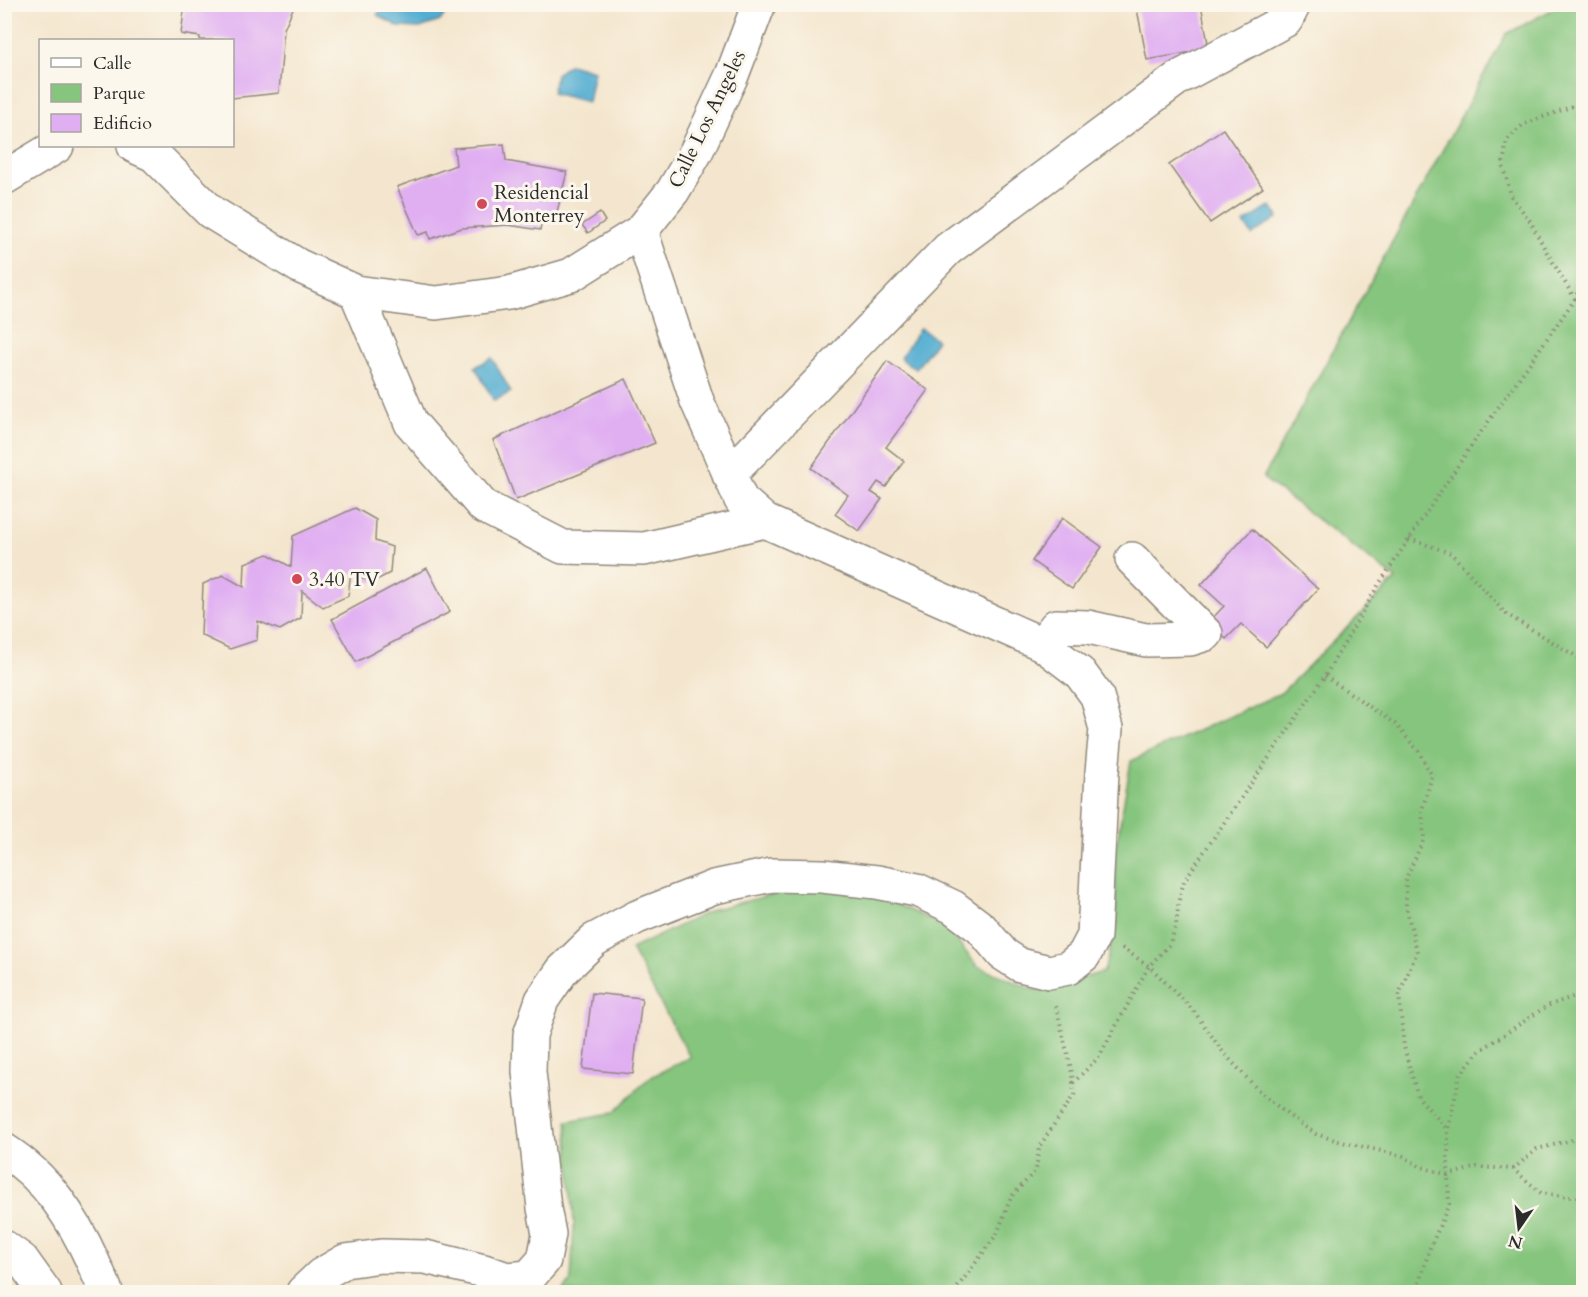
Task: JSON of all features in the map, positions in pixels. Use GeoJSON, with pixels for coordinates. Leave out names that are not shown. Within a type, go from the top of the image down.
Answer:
{"type":"FeatureCollection","features":[{"type":"Feature","properties":{"kind":"street","name":"Calle Los Angeles"},"geometry":{"type":"LineString","coordinates":[[136,147],[154,155],[211,212],[299,266],[356,292],[436,303],[509,293],[571,275],[641,231],[672,191],[696,152],[732,75],[759,4]]}},
{"type":"Feature","properties":{"kind":"street"},"geometry":{"type":"LineString","coordinates":[[729,476],[948,249],[1178,78],[1286,20],[1294,4]]}},
{"type":"Feature","properties":{"kind":"street"},"geometry":{"type":"LineString","coordinates":[[4,178],[51,149]]}},
{"type":"Feature","properties":{"kind":"street"},"geometry":{"type":"LineString","coordinates":[[303,1293],[321,1275],[345,1261],[381,1256],[425,1257],[507,1279],[529,1277],[544,1260],[549,1234],[529,1072],[530,1035],[542,1000],[562,970],[594,940],[637,917],[714,887],[772,875],[822,876],[877,882],[917,890],[953,907],[981,928],[1003,954],[1020,965],[1049,972],[1068,968],[1076,962],[1084,955],[1094,936],[1106,729],[1097,696],[1080,673],[1042,644],[765,521],[741,500],[697,401],[641,231]]}},
{"type":"Feature","properties":{"kind":"street"},"geometry":{"type":"LineString","coordinates":[[356,292],[411,423],[483,506],[563,547],[644,549],[765,521]]}},
{"type":"Feature","properties":{"kind":"street"},"geometry":{"type":"LineString","coordinates":[[1042,644],[1056,626],[1088,627],[1146,640],[1190,639],[1206,634],[1132,559]]}},
{"type":"Feature","properties":{"kind":"street"},"geometry":{"type":"LineString","coordinates":[[4,1150],[17,1158],[43,1181],[66,1211],[85,1245],[106,1293]]}},
{"type":"Feature","properties":{"kind":"street"},"geometry":{"type":"LineString","coordinates":[[4,1247],[22,1260],[45,1293]]}},
{"type":"Feature","properties":{"kind":"path"},"geometry":{"type":"LineString","coordinates":[[1575,299],[1530,221],[1510,196],[1503,164],[1507,140],[1524,124],[1584,102]]}},
{"type":"Feature","properties":{"kind":"path"},"geometry":{"type":"LineString","coordinates":[[1073,1083],[1099,1057],[1149,966],[1170,945],[1176,926],[1184,881],[1324,676],[1379,584],[1469,448],[1575,299],[1584,277]]}},
{"type":"Feature","properties":{"kind":"path"},"geometry":{"type":"LineString","coordinates":[[1408,539],[1451,553],[1506,614],[1584,661]]}},
{"type":"Feature","properties":{"kind":"path"},"geometry":{"type":"LineString","coordinates":[[1324,676],[1395,724],[1420,753],[1432,776],[1422,810],[1424,839],[1406,878],[1406,907],[1417,952],[1399,994],[1404,1047],[1418,1097],[1448,1130]]}},
{"type":"Feature","properties":{"kind":"path"},"geometry":{"type":"LineString","coordinates":[[1094,936],[1122,948],[1149,966],[1193,1010],[1223,1052],[1258,1090],[1316,1134],[1403,1156],[1419,1166],[1448,1175],[1477,1167],[1513,1169],[1541,1193],[1584,1197]]}},
{"type":"Feature","properties":{"kind":"path"},"geometry":{"type":"LineString","coordinates":[[954,1293],[997,1234],[1011,1197],[1036,1170],[1039,1147],[1074,1095],[1072,1073],[1049,972]]}},
{"type":"Feature","properties":{"kind":"path"},"geometry":{"type":"LineString","coordinates":[[1416,1293],[1430,1248],[1449,1204],[1448,1130],[1460,1075],[1478,1052],[1547,1006],[1584,993]]}},
{"type":"Feature","properties":{"kind":"path"},"geometry":{"type":"LineString","coordinates":[[1513,1169],[1537,1149],[1584,1137]]}},
{"type":"Feature","properties":{"kind":"green space"},"geometry":{"type":"Polygon","coordinates":[[[1561,5],[1583,5],[1583,1292],[562,1292],[571,1281],[574,1225],[567,1121],[613,1113],[649,1078],[690,1057],[631,949],[714,909],[807,886],[877,895],[946,927],[977,966],[1034,990],[1104,972],[1116,924],[1115,852],[1131,761],[1281,693],[1396,579],[1263,478],[1506,34],[1561,5]]]}},
{"type":"Feature","properties":{"kind":"water"},"geometry":{"type":"Polygon","coordinates":[[[385,4],[451,5],[440,21],[420,28],[399,27],[377,15],[385,4]]]}},
{"type":"Feature","properties":{"kind":"water"},"geometry":{"type":"Polygon","coordinates":[[[570,64],[594,71],[588,102],[552,93],[556,74],[570,64]]]}},
{"type":"Feature","properties":{"kind":"water"},"geometry":{"type":"Polygon","coordinates":[[[1271,206],[1278,217],[1252,235],[1244,223],[1271,206]]]}},
{"type":"Feature","properties":{"kind":"water"},"geometry":{"type":"Polygon","coordinates":[[[920,328],[937,340],[916,369],[900,358],[920,328]]]}},
{"type":"Feature","properties":{"kind":"water"},"geometry":{"type":"Polygon","coordinates":[[[492,358],[511,392],[494,401],[475,367],[492,358]]]}},
{"type":"Feature","properties":{"kind":"building"},"geometry":{"type":"Polygon","coordinates":[[[185,4],[295,4],[284,29],[279,93],[234,98],[234,39],[200,39],[200,37],[181,34],[185,4]]]}},
{"type":"Feature","properties":{"kind":"building"},"geometry":{"type":"Polygon","coordinates":[[[1136,4],[1201,4],[1209,49],[1147,60],[1136,4]]]}},
{"type":"Feature","properties":{"kind":"building"},"geometry":{"type":"Polygon","coordinates":[[[1223,129],[1263,188],[1210,223],[1169,165],[1223,129]]]}},
{"type":"Feature","properties":{"kind":"building","name":"Residencial Monterrey"},"geometry":{"type":"Polygon","coordinates":[[[504,144],[506,161],[567,172],[554,224],[542,221],[540,230],[508,225],[462,228],[430,239],[428,232],[418,235],[397,187],[456,165],[454,148],[504,144]]]}},
{"type":"Feature","properties":{"kind":"building"},"geometry":{"type":"Polygon","coordinates":[[[600,213],[605,221],[588,233],[582,225],[600,213]]]}},
{"type":"Feature","properties":{"kind":"building"},"geometry":{"type":"Polygon","coordinates":[[[887,361],[928,390],[886,447],[904,461],[886,487],[878,482],[871,492],[882,499],[859,531],[835,514],[848,495],[811,468],[887,361]]]}},
{"type":"Feature","properties":{"kind":"building"},"geometry":{"type":"Polygon","coordinates":[[[626,379],[655,443],[516,500],[493,440],[626,379]]]}},
{"type":"Feature","properties":{"kind":"building","name":"3.40 TV"},"geometry":{"type":"Polygon","coordinates":[[[355,508],[376,520],[375,541],[392,547],[390,573],[371,583],[351,571],[348,596],[323,607],[302,591],[301,618],[280,630],[258,621],[257,640],[230,649],[201,635],[203,584],[223,575],[244,587],[245,563],[268,554],[291,567],[293,536],[355,508]]]}},
{"type":"Feature","properties":{"kind":"building"},"geometry":{"type":"Polygon","coordinates":[[[1062,518],[1102,547],[1072,589],[1032,561],[1062,518]]]}},
{"type":"Feature","properties":{"kind":"building"},"geometry":{"type":"Polygon","coordinates":[[[1252,529],[1318,589],[1266,647],[1241,624],[1226,639],[1208,623],[1224,606],[1201,585],[1252,529]]]}},
{"type":"Feature","properties":{"kind":"building"},"geometry":{"type":"Polygon","coordinates":[[[427,568],[450,612],[356,662],[332,619],[427,568]]]}},
{"type":"Feature","properties":{"kind":"building"},"geometry":{"type":"Polygon","coordinates":[[[592,993],[642,998],[633,1074],[583,1069],[592,993]]]}},
{"type":"Feature","properties":{"kind":"place","name":"Residencial Monterrey"},"geometry":{"type":"Point","coordinates":[482,204]}},
{"type":"Feature","properties":{"kind":"place","name":"3.40 TV"},"geometry":{"type":"Point","coordinates":[297,579]}}]}
